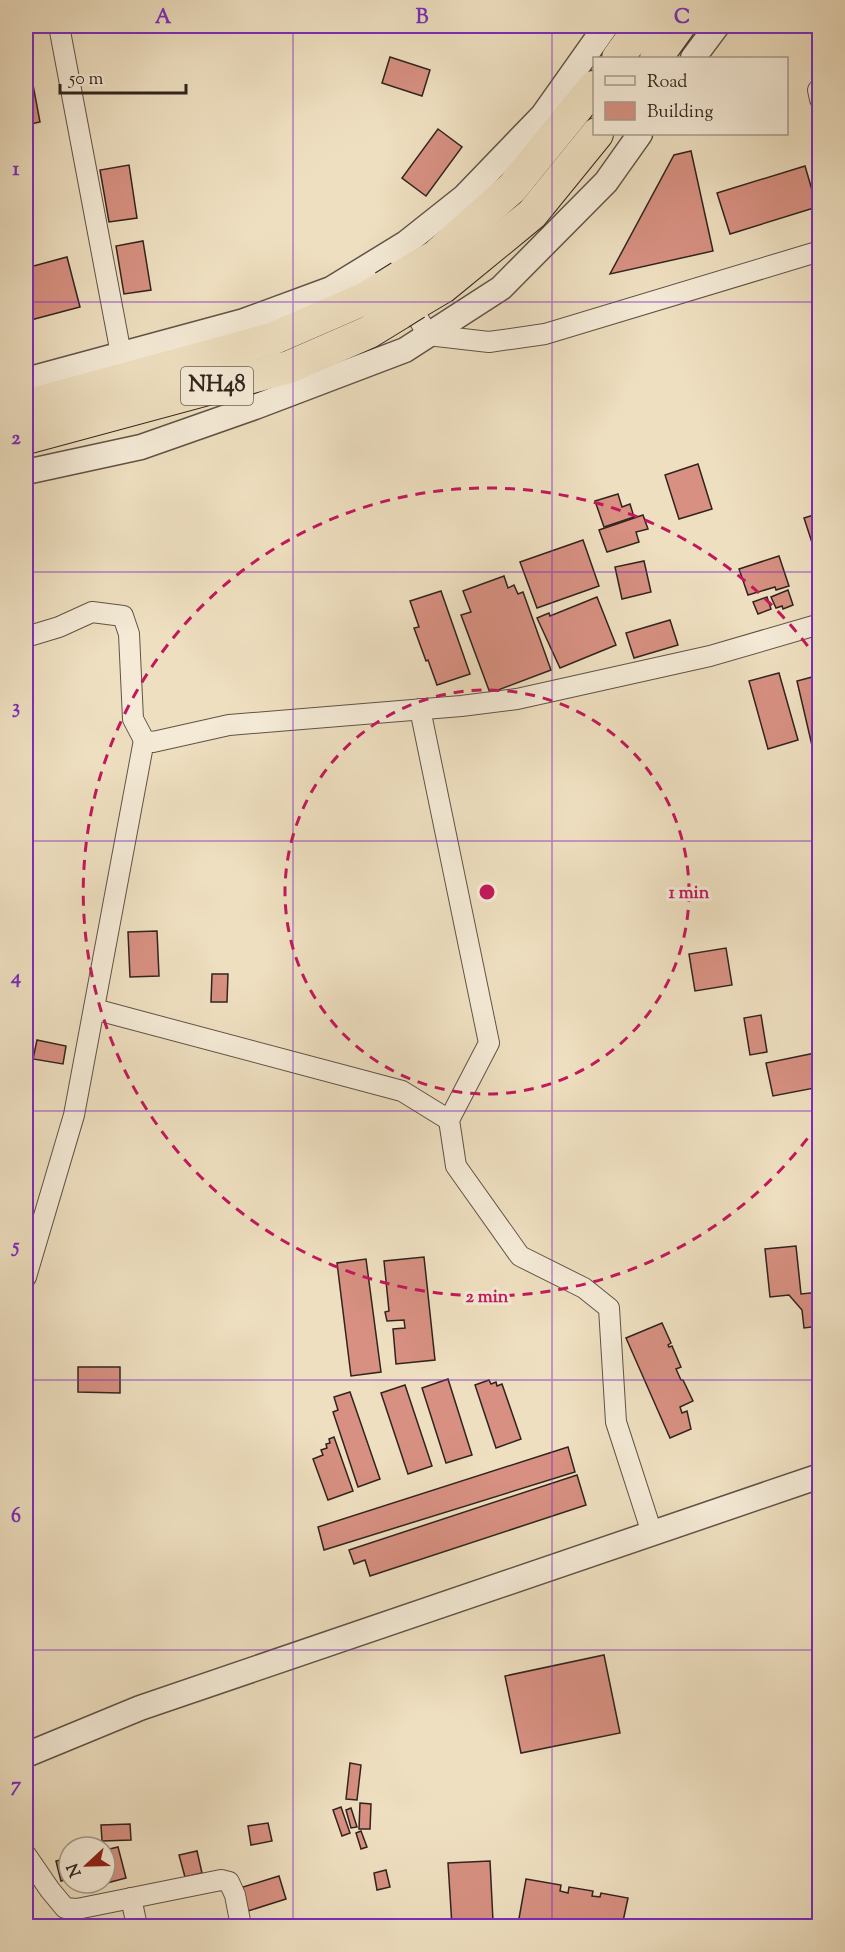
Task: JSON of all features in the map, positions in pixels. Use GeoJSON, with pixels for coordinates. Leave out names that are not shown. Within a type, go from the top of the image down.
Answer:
{"type":"FeatureCollection","features":[{"type":"Feature","properties":{"kind":"highway"},"geometry":{"type":"LineString","coordinates":[[619,57],[641,26]]}},
{"type":"Feature","properties":{"kind":"highway"},"geometry":{"type":"LineString","coordinates":[[657,57],[680,26]]}},
{"type":"Feature","properties":{"kind":"highway","name":"NH48"},"geometry":{"type":"LineString","coordinates":[[26,406],[272,339],[364,298],[389,274],[436,256],[512,188],[593,88]]}},
{"type":"Feature","properties":{"kind":"highway","name":"NH48"},"geometry":{"type":"LineString","coordinates":[[26,438],[289,367],[369,332],[443,286],[532,214],[596,135]]}},
{"type":"Feature","properties":{"kind":"street"},"geometry":{"type":"LineString","coordinates":[[59,26],[120,354]]}},
{"type":"Feature","properties":{"kind":"street"},"geometry":{"type":"LineString","coordinates":[[26,380],[244,321],[331,290],[389,274],[406,243],[464,197],[543,115],[606,26]]}},
{"type":"Feature","properties":{"kind":"street"},"geometry":{"type":"LineString","coordinates":[[694,57],[717,26]]}},
{"type":"Feature","properties":{"kind":"street"},"geometry":{"type":"LineString","coordinates":[[819,89],[819,99]]}},
{"type":"Feature","properties":{"kind":"street"},"geometry":{"type":"LineString","coordinates":[[26,472],[141,447],[405,350],[501,288],[606,182],[639,135]]}},
{"type":"Feature","properties":{"kind":"street"},"geometry":{"type":"LineString","coordinates":[[428,335],[489,342],[545,334],[819,251]]}},
{"type":"Feature","properties":{"kind":"street"},"geometry":{"type":"LineString","coordinates":[[389,274],[428,335]]}},
{"type":"Feature","properties":{"kind":"street"},"geometry":{"type":"LineString","coordinates":[[26,637],[59,627],[92,612],[123,616],[129,634],[133,719],[144,740],[75,1115],[26,1276]]}},
{"type":"Feature","properties":{"kind":"street"},"geometry":{"type":"LineString","coordinates":[[144,740],[153,742],[229,725],[517,699],[710,656],[819,624]]}},
{"type":"Feature","properties":{"kind":"street"},"geometry":{"type":"LineString","coordinates":[[420,709],[489,1043],[449,1120],[456,1166],[520,1256],[584,1288],[609,1308],[616,1422],[652,1533]]}},
{"type":"Feature","properties":{"kind":"street"},"geometry":{"type":"LineString","coordinates":[[94,1009],[402,1091],[449,1120]]}},
{"type":"Feature","properties":{"kind":"street"},"geometry":{"type":"LineString","coordinates":[[26,1755],[140,1708],[819,1476]]}},
{"type":"Feature","properties":{"kind":"street"},"geometry":{"type":"LineString","coordinates":[[26,1855],[65,1908],[76,1910],[221,1880],[229,1882],[235,1895],[242,1926]]}},
{"type":"Feature","properties":{"kind":"street"},"geometry":{"type":"LineString","coordinates":[[131,1898],[137,1926]]}},
{"type":"Feature","properties":{"kind":"building"},"geometry":{"type":"Polygon","coordinates":[[[390,57],[430,70],[422,96],[382,83],[390,57]]]}},
{"type":"Feature","properties":{"kind":"building"},"geometry":{"type":"Polygon","coordinates":[[[33,85],[40,122],[26,125],[26,86],[33,85]]]}},
{"type":"Feature","properties":{"kind":"building"},"geometry":{"type":"Polygon","coordinates":[[[438,129],[462,147],[426,196],[402,178],[438,129]]]}},
{"type":"Feature","properties":{"kind":"building"},"geometry":{"type":"Polygon","coordinates":[[[691,151],[713,251],[610,274],[674,155],[691,151]]]}},
{"type":"Feature","properties":{"kind":"building"},"geometry":{"type":"Polygon","coordinates":[[[129,165],[137,218],[109,222],[100,170],[129,165]]]}},
{"type":"Feature","properties":{"kind":"building"},"geometry":{"type":"Polygon","coordinates":[[[805,166],[817,207],[730,234],[717,193],[805,166]]]}},
{"type":"Feature","properties":{"kind":"building"},"geometry":{"type":"Polygon","coordinates":[[[143,241],[151,290],[124,294],[116,246],[143,241]]]}},
{"type":"Feature","properties":{"kind":"building"},"geometry":{"type":"Polygon","coordinates":[[[67,257],[80,307],[27,321],[26,268],[67,257]]]}},
{"type":"Feature","properties":{"kind":"building"},"geometry":{"type":"Polygon","coordinates":[[[698,464],[712,509],[679,519],[665,475],[698,464]]]}},
{"type":"Feature","properties":{"kind":"building"},"geometry":{"type":"Polygon","coordinates":[[[618,494],[622,507],[630,504],[634,517],[604,527],[595,501],[618,494]]]}},
{"type":"Feature","properties":{"kind":"building"},"geometry":{"type":"Polygon","coordinates":[[[820,513],[820,564],[819,564],[804,518],[820,513]]]}},
{"type":"Feature","properties":{"kind":"building"},"geometry":{"type":"Polygon","coordinates":[[[643,515],[648,529],[636,532],[639,542],[607,552],[599,530],[643,515]]]}},
{"type":"Feature","properties":{"kind":"building"},"geometry":{"type":"Polygon","coordinates":[[[583,540],[599,586],[537,608],[520,562],[583,540]]]}},
{"type":"Feature","properties":{"kind":"building"},"geometry":{"type":"Polygon","coordinates":[[[779,556],[789,586],[776,590],[775,587],[748,595],[739,569],[779,556]]]}},
{"type":"Feature","properties":{"kind":"building"},"geometry":{"type":"Polygon","coordinates":[[[644,561],[651,592],[622,599],[615,567],[644,561]]]}},
{"type":"Feature","properties":{"kind":"building"},"geometry":{"type":"Polygon","coordinates":[[[504,576],[508,588],[514,585],[518,594],[523,592],[551,670],[490,693],[461,615],[471,612],[463,591],[504,576]]]}},
{"type":"Feature","properties":{"kind":"building"},"geometry":{"type":"Polygon","coordinates":[[[788,590],[793,605],[783,609],[782,606],[776,608],[771,597],[788,590]]]}},
{"type":"Feature","properties":{"kind":"building"},"geometry":{"type":"Polygon","coordinates":[[[441,591],[470,674],[437,685],[414,628],[419,627],[410,601],[441,591]]]}},
{"type":"Feature","properties":{"kind":"building"},"geometry":{"type":"Polygon","coordinates":[[[597,597],[616,645],[560,668],[537,618],[549,613],[550,616],[597,597]]]}},
{"type":"Feature","properties":{"kind":"building"},"geometry":{"type":"Polygon","coordinates":[[[767,597],[771,609],[758,614],[753,602],[767,597]]]}},
{"type":"Feature","properties":{"kind":"building"},"geometry":{"type":"Polygon","coordinates":[[[670,620],[678,645],[634,658],[626,633],[670,620]]]}},
{"type":"Feature","properties":{"kind":"building"},"geometry":{"type":"Polygon","coordinates":[[[779,673],[798,740],[768,749],[749,681],[779,673]]]}},
{"type":"Feature","properties":{"kind":"building"},"geometry":{"type":"Polygon","coordinates":[[[816,676],[820,694],[820,780],[797,681],[816,676]]]}},
{"type":"Feature","properties":{"kind":"building"},"geometry":{"type":"Polygon","coordinates":[[[157,931],[159,976],[130,977],[128,932],[157,931]]]}},
{"type":"Feature","properties":{"kind":"building"},"geometry":{"type":"Polygon","coordinates":[[[726,948],[732,985],[695,991],[689,954],[726,948]]]}},
{"type":"Feature","properties":{"kind":"building"},"geometry":{"type":"Polygon","coordinates":[[[212,974],[228,974],[227,1002],[211,1002],[212,974]]]}},
{"type":"Feature","properties":{"kind":"building"},"geometry":{"type":"Polygon","coordinates":[[[761,1015],[767,1052],[750,1055],[744,1018],[761,1015]]]}},
{"type":"Feature","properties":{"kind":"building"},"geometry":{"type":"Polygon","coordinates":[[[37,1040],[66,1046],[63,1064],[33,1059],[37,1040]]]}},
{"type":"Feature","properties":{"kind":"building"},"geometry":{"type":"Polygon","coordinates":[[[820,1052],[820,1087],[773,1096],[766,1063],[820,1052]]]}},
{"type":"Feature","properties":{"kind":"building"},"geometry":{"type":"Polygon","coordinates":[[[796,1246],[801,1294],[820,1292],[820,1326],[804,1328],[802,1310],[789,1295],[770,1297],[765,1249],[796,1246]]]}},
{"type":"Feature","properties":{"kind":"building"},"geometry":{"type":"Polygon","coordinates":[[[424,1257],[435,1360],[396,1364],[393,1329],[405,1328],[404,1320],[387,1321],[385,1312],[389,1311],[384,1261],[424,1257]]]}},
{"type":"Feature","properties":{"kind":"building"},"geometry":{"type":"Polygon","coordinates":[[[366,1259],[381,1372],[351,1376],[337,1263],[366,1259]]]}},
{"type":"Feature","properties":{"kind":"building"},"geometry":{"type":"Polygon","coordinates":[[[662,1323],[671,1343],[668,1345],[672,1346],[681,1367],[676,1369],[693,1401],[680,1407],[682,1413],[687,1411],[691,1429],[670,1438],[626,1338],[662,1323]]]}},
{"type":"Feature","properties":{"kind":"building"},"geometry":{"type":"Polygon","coordinates":[[[78,1367],[120,1367],[120,1393],[78,1392],[78,1367]]]}},
{"type":"Feature","properties":{"kind":"building"},"geometry":{"type":"Polygon","coordinates":[[[448,1379],[472,1455],[446,1463],[422,1388],[448,1379]]]}},
{"type":"Feature","properties":{"kind":"building"},"geometry":{"type":"Polygon","coordinates":[[[489,1380],[491,1384],[496,1382],[497,1386],[502,1384],[521,1439],[496,1448],[475,1385],[489,1380]]]}},
{"type":"Feature","properties":{"kind":"building"},"geometry":{"type":"Polygon","coordinates":[[[405,1385],[432,1466],[408,1474],[381,1393],[405,1385]]]}},
{"type":"Feature","properties":{"kind":"building"},"geometry":{"type":"Polygon","coordinates":[[[350,1392],[380,1479],[358,1487],[333,1412],[338,1410],[334,1397],[350,1392]]]}},
{"type":"Feature","properties":{"kind":"building"},"geometry":{"type":"Polygon","coordinates":[[[334,1437],[353,1491],[328,1500],[313,1459],[323,1455],[321,1450],[327,1448],[326,1444],[330,1443],[329,1439],[334,1437]]]}},
{"type":"Feature","properties":{"kind":"building"},"geometry":{"type":"Polygon","coordinates":[[[568,1447],[575,1472],[324,1550],[318,1527],[568,1447]]]}},
{"type":"Feature","properties":{"kind":"building"},"geometry":{"type":"Polygon","coordinates":[[[577,1475],[586,1505],[370,1576],[365,1560],[354,1564],[349,1550],[577,1475]]]}},
{"type":"Feature","properties":{"kind":"building"},"geometry":{"type":"Polygon","coordinates":[[[604,1655],[620,1733],[521,1753],[505,1676],[604,1655]]]}},
{"type":"Feature","properties":{"kind":"building"},"geometry":{"type":"Polygon","coordinates":[[[350,1763],[361,1765],[357,1800],[346,1799],[350,1763]]]}},
{"type":"Feature","properties":{"kind":"building"},"geometry":{"type":"Polygon","coordinates":[[[360,1803],[371,1804],[370,1829],[359,1829],[360,1803]]]}},
{"type":"Feature","properties":{"kind":"building"},"geometry":{"type":"Polygon","coordinates":[[[341,1807],[350,1833],[342,1836],[333,1810],[341,1807]]]}},
{"type":"Feature","properties":{"kind":"building"},"geometry":{"type":"Polygon","coordinates":[[[351,1808],[357,1827],[351,1828],[346,1810],[351,1808]]]}},
{"type":"Feature","properties":{"kind":"building"},"geometry":{"type":"Polygon","coordinates":[[[268,1823],[272,1841],[251,1845],[248,1826],[268,1823]]]}},
{"type":"Feature","properties":{"kind":"building"},"geometry":{"type":"Polygon","coordinates":[[[130,1824],[131,1840],[117,1840],[117,1835],[102,1835],[101,1825],[130,1824]]]}},
{"type":"Feature","properties":{"kind":"building"},"geometry":{"type":"Polygon","coordinates":[[[361,1831],[367,1847],[361,1849],[356,1833],[361,1831]]]}},
{"type":"Feature","properties":{"kind":"building"},"geometry":{"type":"Polygon","coordinates":[[[117,1847],[126,1878],[117,1880],[117,1847]]]}},
{"type":"Feature","properties":{"kind":"building"},"geometry":{"type":"Polygon","coordinates":[[[197,1851],[202,1873],[185,1877],[179,1855],[197,1851]]]}},
{"type":"Feature","properties":{"kind":"building"},"geometry":{"type":"Polygon","coordinates":[[[490,1861],[493,1921],[472,1922],[472,1926],[452,1926],[448,1863],[490,1861]]]}},
{"type":"Feature","properties":{"kind":"building"},"geometry":{"type":"Polygon","coordinates":[[[386,1870],[390,1887],[377,1890],[374,1873],[386,1870]]]}},
{"type":"Feature","properties":{"kind":"building"},"geometry":{"type":"Polygon","coordinates":[[[279,1876],[286,1899],[248,1911],[240,1888],[279,1876]]]}},
{"type":"Feature","properties":{"kind":"building"},"geometry":{"type":"Polygon","coordinates":[[[526,1879],[561,1885],[560,1891],[568,1893],[569,1887],[593,1891],[592,1896],[600,1897],[601,1893],[628,1898],[622,1926],[518,1924],[526,1879]]]}}]}
